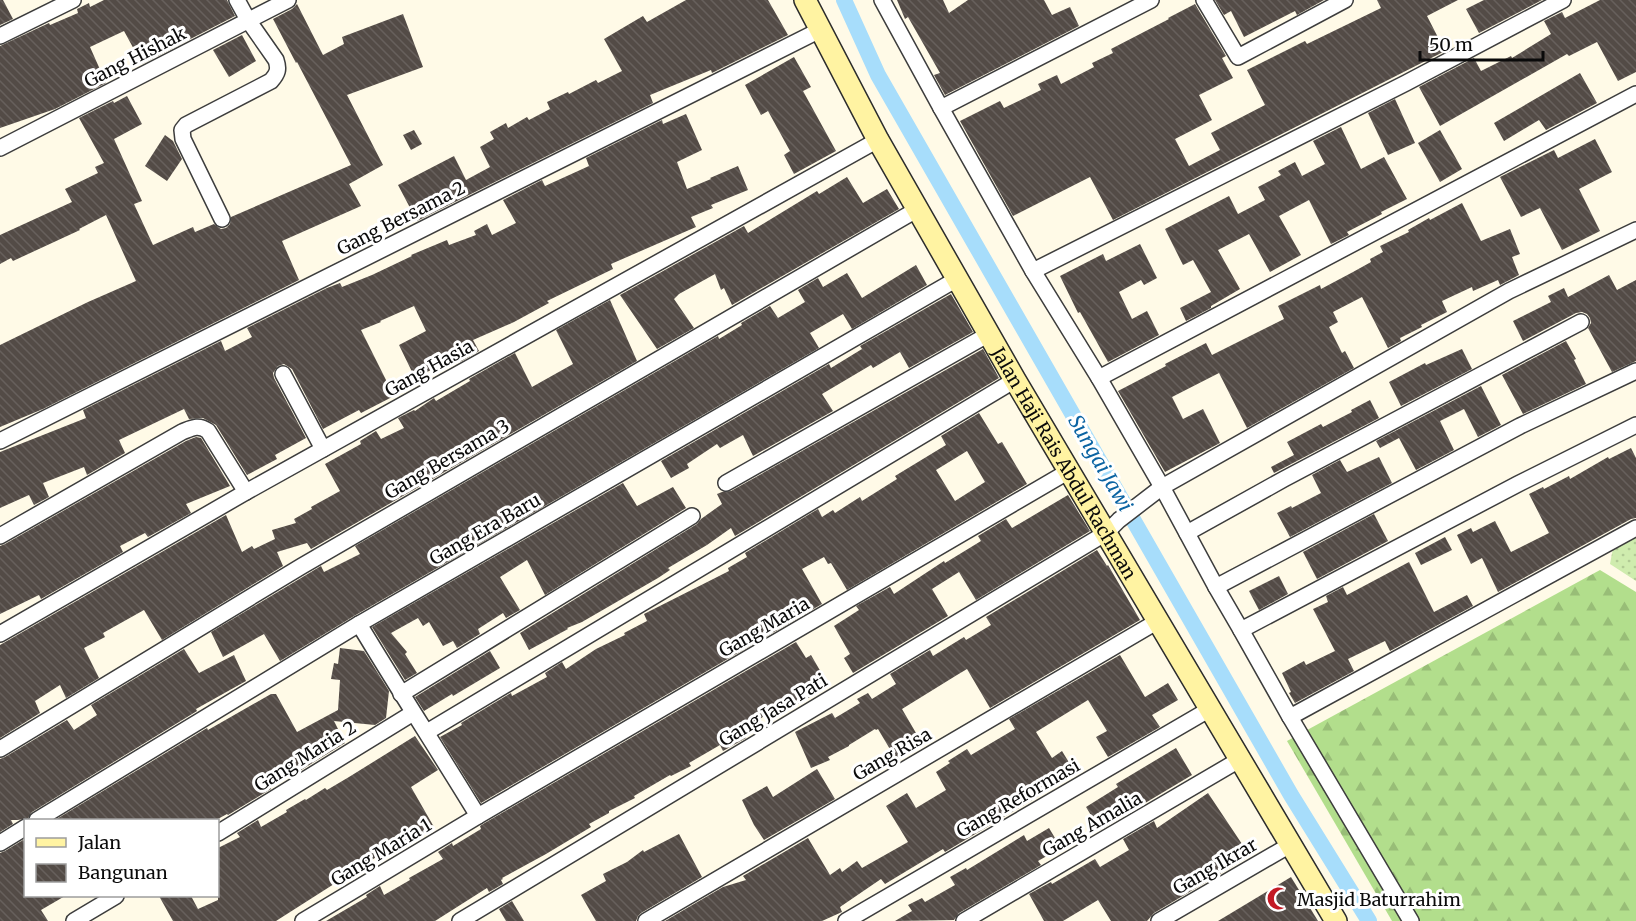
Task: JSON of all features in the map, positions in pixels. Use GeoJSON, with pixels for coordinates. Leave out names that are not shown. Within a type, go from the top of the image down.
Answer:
{"type":"FeatureCollection","features":[{"type":"Feature","properties":{"kind":"street"},"geometry":{"type":"LineString","coordinates":[[0,36],[74,0]]}},
{"type":"Feature","properties":{"kind":"street"},"geometry":{"type":"LineString","coordinates":[[222,219],[183,139],[182,130],[186,125],[271,81],[278,73],[276,60],[237,0]]}},
{"type":"Feature","properties":{"kind":"street","name":"Gang Hishak"},"geometry":{"type":"LineString","coordinates":[[0,148],[288,0]]}},
{"type":"Feature","properties":{"kind":"street"},"geometry":{"type":"LineString","coordinates":[[882,0],[1033,271],[1099,378],[1158,489],[1187,533],[1290,717],[1411,921]]}},
{"type":"Feature","properties":{"kind":"street"},"geometry":{"type":"LineString","coordinates":[[941,108],[1151,0]]}},
{"type":"Feature","properties":{"kind":"street"},"geometry":{"type":"LineString","coordinates":[[1204,0],[1238,57],[1345,0]]}},
{"type":"Feature","properties":{"kind":"street"},"geometry":{"type":"LineString","coordinates":[[1033,271],[1406,83],[1563,0]]}},
{"type":"Feature","properties":{"kind":"street","name":"Jalan Haji Rais Abdul Rachman"},"geometry":{"type":"LineString","coordinates":[[811,2],[820,30],[878,140],[957,279],[1069,471],[1113,526],[1158,621],[1336,921]]}},
{"type":"Feature","properties":{"kind":"street","name":"Gang Bersama 2"},"geometry":{"type":"LineString","coordinates":[[0,441],[820,30]]}},
{"type":"Feature","properties":{"kind":"street"},"geometry":{"type":"LineString","coordinates":[[1099,378],[1636,94]]}},
{"type":"Feature","properties":{"kind":"street","name":"Gang Hasia"},"geometry":{"type":"LineString","coordinates":[[0,634],[246,492],[878,140]]}},
{"type":"Feature","properties":{"kind":"street","name":"Gang Bersama 3"},"geometry":{"type":"LineString","coordinates":[[0,749],[302,566],[918,209]]}},
{"type":"Feature","properties":{"kind":"street","name":"Gang Jasa Pati"},"geometry":{"type":"LineString","coordinates":[[460,921],[1113,526],[1158,489],[1509,291],[1636,230]]}},
{"type":"Feature","properties":{"kind":"street","name":"Gang Era Baru"},"geometry":{"type":"LineString","coordinates":[[39,819],[359,624],[957,279]]}},
{"type":"Feature","properties":{"kind":"street"},"geometry":{"type":"LineString","coordinates":[[1187,533],[1284,479],[1581,322]]}},
{"type":"Feature","properties":{"kind":"street"},"geometry":{"type":"LineString","coordinates":[[726,483],[989,334]]}},
{"type":"Feature","properties":{"kind":"street"},"geometry":{"type":"LineString","coordinates":[[1216,587],[1520,426],[1636,371]]}},
{"type":"Feature","properties":{"kind":"street"},"geometry":{"type":"LineString","coordinates":[[283,374],[323,449]]}},
{"type":"Feature","properties":{"kind":"street"},"geometry":{"type":"LineString","coordinates":[[427,732],[1015,380]]}},
{"type":"Feature","properties":{"kind":"street"},"geometry":{"type":"LineString","coordinates":[[1241,630],[1518,484],[1636,425]]}},
{"type":"Feature","properties":{"kind":"street"},"geometry":{"type":"LineString","coordinates":[[0,536],[182,432],[198,426],[208,431],[246,492]]}},
{"type":"Feature","properties":{"kind":"street","name":"Gang Maria"},"geometry":{"type":"LineString","coordinates":[[478,816],[1069,471]]}},
{"type":"Feature","properties":{"kind":"street"},"geometry":{"type":"LineString","coordinates":[[401,694],[692,516]]}},
{"type":"Feature","properties":{"kind":"street"},"geometry":{"type":"LineString","coordinates":[[1290,717],[1636,528]]}},
{"type":"Feature","properties":{"kind":"street","name":"Gang Risa"},"geometry":{"type":"LineString","coordinates":[[646,921],[1158,621]]}},
{"type":"Feature","properties":{"kind":"street"},"geometry":{"type":"LineString","coordinates":[[359,624],[478,816]]}},
{"type":"Feature","properties":{"kind":"street","name":"Gang Reformasi"},"geometry":{"type":"LineString","coordinates":[[846,921],[1210,710]]}},
{"type":"Feature","properties":{"kind":"street","name":"Gang Maria 2"},"geometry":{"type":"LineString","coordinates":[[219,832],[413,713]]}},
{"type":"Feature","properties":{"kind":"street","name":"Gang Amalia"},"geometry":{"type":"LineString","coordinates":[[964,921],[1239,760]]}},
{"type":"Feature","properties":{"kind":"street","name":"Gang Maria 1"},"geometry":{"type":"LineString","coordinates":[[303,921],[478,816]]}},
{"type":"Feature","properties":{"kind":"street"},"geometry":{"type":"LineString","coordinates":[[0,843],[24,828]]}},
{"type":"Feature","properties":{"kind":"street","name":"Gang Ikrar"},"geometry":{"type":"LineString","coordinates":[[1158,921],[1290,845]]}},
{"type":"Feature","properties":{"kind":"street"},"geometry":{"type":"LineString","coordinates":[[74,921],[114,897]]}},
{"type":"Feature","properties":{"kind":"green space"},"geometry":{"type":"Polygon","coordinates":[[[1636,531],[1636,581],[1610,564],[1614,543],[1636,531]]]}},
{"type":"Feature","properties":{"kind":"green space"},"geometry":{"type":"Polygon","coordinates":[[[1600,570],[1636,592],[1636,921],[1392,921],[1287,741],[1600,570]]]}},
{"type":"Feature","properties":{"kind":"building"},"geometry":{"type":"Polygon","coordinates":[[[0,0],[3,0],[13,19],[0,25],[0,0]]]}},
{"type":"Feature","properties":{"kind":"building"},"geometry":{"type":"Polygon","coordinates":[[[104,0],[227,0],[235,16],[142,64],[124,31],[90,47],[106,83],[55,109],[0,128],[0,46],[49,23],[50,25],[78,13],[77,9],[89,3],[90,7],[104,0]]]}},
{"type":"Feature","properties":{"kind":"building"},"geometry":{"type":"Polygon","coordinates":[[[686,0],[768,0],[788,35],[712,73],[711,70],[650,95],[653,103],[417,221],[398,185],[454,156],[466,180],[490,167],[480,147],[494,139],[490,132],[506,123],[508,128],[527,117],[529,120],[550,109],[547,102],[596,80],[598,83],[622,71],[604,39],[643,16],[647,22],[686,0]]]}},
{"type":"Feature","properties":{"kind":"building"},"geometry":{"type":"Polygon","coordinates":[[[897,0],[943,0],[949,13],[968,0],[1044,0],[1052,15],[1070,7],[1079,26],[945,95],[934,75],[940,73],[908,17],[905,19],[897,0]]]}},
{"type":"Feature","properties":{"kind":"building"},"geometry":{"type":"Polygon","coordinates":[[[1215,0],[1324,0],[1297,15],[1295,11],[1244,37],[1231,11],[1224,15],[1215,0]]]}},
{"type":"Feature","properties":{"kind":"building"},"geometry":{"type":"Polygon","coordinates":[[[1377,0],[1458,0],[1427,16],[1445,51],[1113,220],[1090,177],[1013,216],[960,121],[1000,101],[1004,108],[1041,90],[1038,84],[1057,75],[1061,84],[1094,67],[1092,63],[1113,53],[1111,49],[1195,4],[1226,56],[1222,58],[1233,78],[1199,95],[1212,120],[1175,139],[1189,166],[1220,150],[1211,133],[1265,105],[1247,70],[1305,41],[1307,44],[1381,8],[1377,0]]]}},
{"type":"Feature","properties":{"kind":"building"},"geometry":{"type":"Polygon","coordinates":[[[1484,0],[1542,0],[1479,33],[1466,9],[1484,0]]]}},
{"type":"Feature","properties":{"kind":"building"},"geometry":{"type":"Polygon","coordinates":[[[1600,0],[1636,0],[1636,72],[1618,81],[1597,42],[1569,56],[1567,54],[1440,126],[1419,87],[1474,58],[1481,71],[1511,56],[1512,58],[1551,34],[1544,21],[1562,12],[1565,18],[1600,0]]]}},
{"type":"Feature","properties":{"kind":"building"},"geometry":{"type":"Polygon","coordinates":[[[297,4],[323,55],[344,44],[342,37],[403,14],[423,67],[347,95],[383,165],[349,184],[361,206],[282,241],[299,280],[43,409],[0,427],[0,345],[136,281],[106,215],[80,230],[13,261],[11,258],[0,264],[0,235],[72,202],[65,189],[98,173],[95,167],[104,163],[79,118],[127,96],[142,124],[114,139],[142,201],[134,204],[153,245],[193,227],[195,232],[214,224],[221,229],[226,228],[230,224],[231,217],[351,165],[273,19],[297,4]]]}},
{"type":"Feature","properties":{"kind":"building"},"geometry":{"type":"Polygon","coordinates":[[[242,35],[256,61],[229,77],[213,50],[242,35]]]}},
{"type":"Feature","properties":{"kind":"building"},"geometry":{"type":"Polygon","coordinates":[[[794,57],[811,87],[803,91],[836,151],[794,174],[784,155],[790,151],[768,111],[761,115],[745,85],[794,57]]]}},
{"type":"Feature","properties":{"kind":"building"},"geometry":{"type":"Polygon","coordinates":[[[1580,73],[1597,103],[1546,130],[1539,120],[1504,141],[1494,123],[1580,73]]]}},
{"type":"Feature","properties":{"kind":"building"},"geometry":{"type":"Polygon","coordinates":[[[1395,99],[1415,143],[1388,155],[1368,113],[1395,99]]]}},
{"type":"Feature","properties":{"kind":"building"},"geometry":{"type":"Polygon","coordinates":[[[686,114],[702,150],[677,162],[687,189],[738,166],[748,190],[711,205],[713,208],[691,217],[696,227],[611,264],[613,269],[547,301],[549,303],[514,322],[473,340],[479,351],[460,362],[457,357],[415,378],[399,345],[426,331],[414,306],[361,330],[394,396],[361,413],[359,410],[323,429],[292,369],[284,364],[278,366],[273,373],[274,378],[306,438],[275,455],[277,459],[247,475],[216,425],[203,418],[189,419],[184,409],[119,440],[125,453],[87,475],[84,467],[43,483],[49,497],[34,505],[29,495],[0,508],[0,452],[86,418],[83,410],[221,341],[225,351],[252,337],[247,328],[327,288],[340,283],[342,287],[372,275],[447,240],[449,245],[476,235],[474,231],[487,224],[492,235],[516,223],[503,200],[542,180],[545,186],[589,166],[586,158],[662,120],[663,124],[686,114]]]}},
{"type":"Feature","properties":{"kind":"building"},"geometry":{"type":"Polygon","coordinates":[[[1341,127],[1361,169],[1384,157],[1407,199],[1347,232],[1349,235],[1331,244],[1309,200],[1279,216],[1301,255],[1270,272],[1249,234],[1218,250],[1240,289],[1186,321],[1180,308],[1211,292],[1193,260],[1183,265],[1165,229],[1229,196],[1238,214],[1265,200],[1258,187],[1281,175],[1278,171],[1295,162],[1302,176],[1325,164],[1313,141],[1341,127]]]}},
{"type":"Feature","properties":{"kind":"building"},"geometry":{"type":"Polygon","coordinates":[[[414,130],[422,144],[411,150],[403,135],[414,130]]]}},
{"type":"Feature","properties":{"kind":"building"},"geometry":{"type":"Polygon","coordinates":[[[1440,130],[1462,169],[1440,182],[1418,143],[1440,130]]]}},
{"type":"Feature","properties":{"kind":"building"},"geometry":{"type":"Polygon","coordinates":[[[165,135],[173,141],[182,159],[167,181],[145,166],[165,135]]]}},
{"type":"Feature","properties":{"kind":"building"},"geometry":{"type":"Polygon","coordinates":[[[1595,139],[1612,172],[1579,189],[1600,231],[1562,250],[1540,208],[1521,217],[1500,177],[1554,150],[1558,158],[1595,139]]]}},
{"type":"Feature","properties":{"kind":"building"},"geometry":{"type":"Polygon","coordinates":[[[847,177],[863,203],[887,189],[899,209],[732,305],[724,288],[721,290],[715,274],[679,294],[674,299],[694,328],[657,349],[620,295],[744,226],[748,233],[817,191],[819,194],[847,177]]]}},
{"type":"Feature","properties":{"kind":"building"},"geometry":{"type":"Polygon","coordinates":[[[1462,203],[1481,241],[1510,229],[1520,254],[1512,257],[1519,275],[1500,285],[1498,280],[1473,291],[1472,287],[1442,301],[1447,312],[1421,325],[1422,327],[1400,338],[1401,341],[1388,348],[1362,297],[1333,312],[1338,322],[1329,327],[1342,353],[1345,351],[1354,368],[1247,428],[1219,373],[1172,397],[1183,419],[1203,409],[1220,443],[1165,472],[1118,391],[1206,343],[1212,355],[1284,319],[1278,306],[1320,285],[1321,289],[1371,262],[1370,259],[1383,252],[1380,246],[1409,232],[1408,230],[1429,218],[1430,220],[1462,203]]]}},
{"type":"Feature","properties":{"kind":"building"},"geometry":{"type":"Polygon","coordinates":[[[1140,244],[1157,278],[1144,285],[1141,280],[1119,292],[1132,319],[1147,311],[1159,335],[1108,362],[1080,312],[1078,313],[1060,276],[1103,254],[1106,261],[1140,244]]]}},
{"type":"Feature","properties":{"kind":"building"},"geometry":{"type":"Polygon","coordinates":[[[916,265],[927,285],[852,329],[843,314],[810,333],[819,348],[280,661],[264,634],[223,657],[211,632],[321,566],[324,572],[360,554],[355,546],[718,336],[719,339],[770,306],[778,318],[805,302],[798,290],[818,278],[823,287],[847,273],[862,298],[916,265]]]}},
{"type":"Feature","properties":{"kind":"building"},"geometry":{"type":"Polygon","coordinates":[[[1609,275],[1617,290],[1636,280],[1636,361],[1612,372],[1588,328],[1591,323],[1590,318],[1582,312],[1523,341],[1513,321],[1551,302],[1548,296],[1564,288],[1568,297],[1609,275]]]}},
{"type":"Feature","properties":{"kind":"building"},"geometry":{"type":"Polygon","coordinates":[[[951,294],[973,332],[909,368],[900,352],[873,368],[871,365],[822,394],[833,411],[753,456],[743,435],[720,448],[717,444],[687,464],[689,468],[671,478],[661,461],[829,364],[831,368],[862,349],[860,346],[951,294]]]}},
{"type":"Feature","properties":{"kind":"building"},"geometry":{"type":"Polygon","coordinates":[[[610,300],[637,361],[311,549],[307,543],[277,552],[283,566],[162,640],[144,610],[103,633],[105,637],[84,648],[99,678],[66,698],[60,685],[35,701],[40,713],[0,738],[0,645],[226,515],[242,552],[252,546],[254,549],[275,539],[272,530],[296,523],[294,519],[340,491],[325,464],[361,444],[360,441],[376,431],[381,439],[404,428],[398,418],[415,411],[434,398],[436,401],[515,353],[532,387],[573,364],[556,330],[610,300]]]}},
{"type":"Feature","properties":{"kind":"building"},"geometry":{"type":"Polygon","coordinates":[[[1566,341],[1586,384],[1523,414],[1502,375],[1566,341]]]}},
{"type":"Feature","properties":{"kind":"building"},"geometry":{"type":"Polygon","coordinates":[[[983,349],[999,378],[735,536],[731,528],[668,568],[670,570],[658,578],[529,650],[520,633],[697,524],[722,504],[717,494],[731,491],[983,349]]]}},
{"type":"Feature","properties":{"kind":"building"},"geometry":{"type":"Polygon","coordinates":[[[1462,349],[1472,369],[1401,406],[1389,382],[1425,363],[1426,365],[1462,349]]]}},
{"type":"Feature","properties":{"kind":"building"},"geometry":{"type":"Polygon","coordinates":[[[1481,386],[1501,425],[1478,437],[1464,409],[1440,421],[1454,450],[1416,470],[1399,438],[1380,448],[1376,441],[1481,386]]]}},
{"type":"Feature","properties":{"kind":"building"},"geometry":{"type":"Polygon","coordinates":[[[1370,400],[1379,418],[1274,473],[1271,467],[1294,455],[1287,442],[1321,424],[1323,427],[1370,400]]]}},
{"type":"Feature","properties":{"kind":"building"},"geometry":{"type":"Polygon","coordinates":[[[979,413],[998,444],[1002,442],[1027,484],[847,590],[831,563],[828,564],[824,557],[802,569],[822,604],[481,803],[440,737],[511,693],[512,696],[547,677],[545,673],[562,662],[566,669],[596,649],[625,635],[624,633],[647,621],[644,614],[729,571],[728,568],[747,557],[745,553],[818,509],[822,517],[833,510],[835,513],[860,497],[862,501],[897,479],[895,476],[946,445],[941,436],[979,413]],[[967,451],[936,470],[955,501],[985,482],[967,451]]]}},
{"type":"Feature","properties":{"kind":"building"},"geometry":{"type":"Polygon","coordinates":[[[196,437],[201,438],[230,486],[186,504],[191,513],[148,537],[145,533],[120,546],[123,552],[41,599],[39,595],[0,614],[0,546],[196,437]]]}},
{"type":"Feature","properties":{"kind":"building"},"geometry":{"type":"Polygon","coordinates":[[[1631,448],[1636,458],[1636,518],[1498,592],[1482,558],[1471,564],[1457,535],[1471,528],[1473,532],[1495,521],[1511,552],[1549,533],[1529,494],[1569,476],[1570,479],[1608,457],[1609,459],[1631,448]]]}},
{"type":"Feature","properties":{"kind":"building"},"geometry":{"type":"Polygon","coordinates":[[[1379,457],[1392,483],[1290,537],[1277,513],[1321,493],[1312,475],[1340,460],[1347,472],[1379,457]]]}},
{"type":"Feature","properties":{"kind":"building"},"geometry":{"type":"Polygon","coordinates":[[[623,483],[637,506],[673,487],[686,508],[545,595],[527,560],[500,577],[520,610],[506,618],[503,613],[478,629],[480,634],[457,648],[453,641],[443,646],[429,622],[423,626],[418,618],[391,633],[407,652],[405,654],[417,673],[405,680],[372,627],[623,483]]]}},
{"type":"Feature","properties":{"kind":"building"},"geometry":{"type":"Polygon","coordinates":[[[1068,495],[1090,531],[976,600],[959,572],[932,589],[948,616],[853,673],[844,658],[850,654],[834,626],[859,610],[856,606],[890,587],[894,594],[944,561],[945,563],[981,541],[978,536],[1006,519],[1012,528],[1068,495]]]}},
{"type":"Feature","properties":{"kind":"building"},"geometry":{"type":"Polygon","coordinates":[[[1374,514],[1388,541],[1317,579],[1303,552],[1374,514]]]}},
{"type":"Feature","properties":{"kind":"building"},"geometry":{"type":"Polygon","coordinates":[[[1445,537],[1452,550],[1421,565],[1415,553],[1445,537]]]}},
{"type":"Feature","properties":{"kind":"building"},"geometry":{"type":"Polygon","coordinates":[[[1097,550],[1140,620],[990,708],[967,669],[902,709],[923,745],[897,761],[878,729],[875,729],[828,757],[830,760],[811,768],[795,732],[832,713],[835,718],[860,703],[857,699],[868,693],[872,699],[896,684],[890,674],[930,650],[933,656],[964,637],[966,640],[991,625],[986,617],[1097,550]]]}},
{"type":"Feature","properties":{"kind":"building"},"geometry":{"type":"Polygon","coordinates":[[[1409,562],[1434,612],[1467,595],[1473,606],[1390,651],[1385,641],[1348,659],[1354,671],[1295,703],[1282,673],[1304,661],[1306,665],[1335,651],[1313,609],[1328,602],[1326,596],[1343,587],[1347,595],[1409,562]]]}},
{"type":"Feature","properties":{"kind":"building"},"geometry":{"type":"Polygon","coordinates":[[[1279,576],[1288,594],[1259,610],[1249,591],[1279,576]]]}},
{"type":"Feature","properties":{"kind":"building"},"geometry":{"type":"Polygon","coordinates":[[[796,642],[806,658],[811,655],[829,686],[781,714],[777,708],[752,724],[755,729],[744,735],[746,738],[723,751],[720,745],[689,763],[691,766],[670,775],[634,796],[635,798],[609,811],[589,824],[591,827],[502,878],[503,884],[489,892],[487,888],[435,921],[326,921],[367,897],[366,895],[380,886],[384,895],[410,880],[409,878],[443,859],[438,852],[452,843],[453,846],[481,829],[480,826],[483,824],[796,642]]]}},
{"type":"Feature","properties":{"kind":"building"},"geometry":{"type":"Polygon","coordinates":[[[340,648],[364,651],[389,691],[386,718],[375,725],[334,721],[345,743],[293,775],[292,773],[269,785],[271,789],[228,815],[218,819],[57,819],[207,728],[208,730],[271,694],[276,694],[297,732],[338,710],[340,680],[331,679],[334,663],[338,664],[340,648]]]}},
{"type":"Feature","properties":{"kind":"building"},"geometry":{"type":"Polygon","coordinates":[[[184,649],[199,673],[234,655],[246,681],[196,709],[197,711],[32,812],[28,818],[11,820],[13,824],[0,832],[0,759],[67,720],[74,730],[97,715],[91,705],[184,649]]]}},
{"type":"Feature","properties":{"kind":"building"},"geometry":{"type":"Polygon","coordinates":[[[490,651],[500,668],[424,711],[415,697],[490,651]]]}},
{"type":"Feature","properties":{"kind":"building"},"geometry":{"type":"Polygon","coordinates":[[[1120,655],[1145,697],[1168,683],[1178,700],[1152,715],[1160,727],[1108,757],[1096,737],[1107,731],[1088,700],[1036,732],[1052,758],[1062,751],[1076,774],[945,852],[943,849],[885,884],[881,879],[840,907],[842,912],[822,921],[665,921],[723,887],[746,880],[743,876],[808,838],[830,875],[840,868],[842,872],[857,861],[862,868],[908,842],[886,806],[907,793],[916,808],[946,790],[936,772],[950,763],[948,761],[967,749],[971,755],[1015,729],[1009,719],[1120,655]]]}},
{"type":"Feature","properties":{"kind":"building"},"geometry":{"type":"Polygon","coordinates":[[[415,736],[438,770],[411,787],[434,827],[393,849],[392,847],[276,921],[173,921],[160,897],[192,897],[198,909],[218,900],[219,848],[240,837],[237,833],[258,820],[261,827],[305,799],[325,788],[327,790],[415,736]]]}},
{"type":"Feature","properties":{"kind":"building"},"geometry":{"type":"Polygon","coordinates":[[[1176,748],[1192,775],[1100,830],[1086,807],[1118,787],[1116,784],[1176,748]]]}},
{"type":"Feature","properties":{"kind":"building"},"geometry":{"type":"Polygon","coordinates":[[[817,769],[835,799],[764,840],[742,800],[767,786],[773,797],[817,769]]]}},
{"type":"Feature","properties":{"kind":"building"},"geometry":{"type":"Polygon","coordinates":[[[1208,793],[1250,856],[1154,913],[1147,921],[1111,921],[1098,900],[1063,921],[1044,921],[1029,894],[1051,882],[1052,884],[1095,859],[1100,867],[1129,850],[1123,839],[1154,821],[1157,828],[1208,793]]]}},
{"type":"Feature","properties":{"kind":"building"},"geometry":{"type":"Polygon","coordinates":[[[1049,828],[1061,848],[1038,861],[1041,865],[959,913],[954,920],[895,921],[912,911],[908,905],[922,898],[925,902],[955,885],[950,877],[966,868],[967,870],[1024,835],[1027,841],[1049,828]]]}},
{"type":"Feature","properties":{"kind":"building"},"geometry":{"type":"Polygon","coordinates":[[[679,834],[702,877],[641,913],[636,921],[596,921],[581,895],[606,881],[603,874],[627,862],[643,850],[644,852],[679,834]]]}},
{"type":"Feature","properties":{"kind":"building"},"geometry":{"type":"Polygon","coordinates":[[[23,840],[24,842],[24,897],[63,897],[41,910],[48,921],[0,921],[0,853],[23,840]]]}},
{"type":"Feature","properties":{"kind":"building","name":"Masjid Baturrahim"},"geometry":{"type":"Polygon","coordinates":[[[1291,877],[1318,921],[1218,921],[1291,877]]]}},
{"type":"Feature","properties":{"kind":"building"},"geometry":{"type":"Polygon","coordinates":[[[512,901],[524,921],[506,921],[499,909],[512,901]]]}},
{"type":"Feature","properties":{"kind":"waterway","name":"Sungai Jawi"},"geometry":{"type":"LineString","coordinates":[[844,0],[878,75],[1291,795],[1369,921]]}},
{"type":"Feature","properties":{"kind":"place","name":"Masjid Baturrahim"},"geometry":{"type":"Point","coordinates":[1279,899]}}]}
